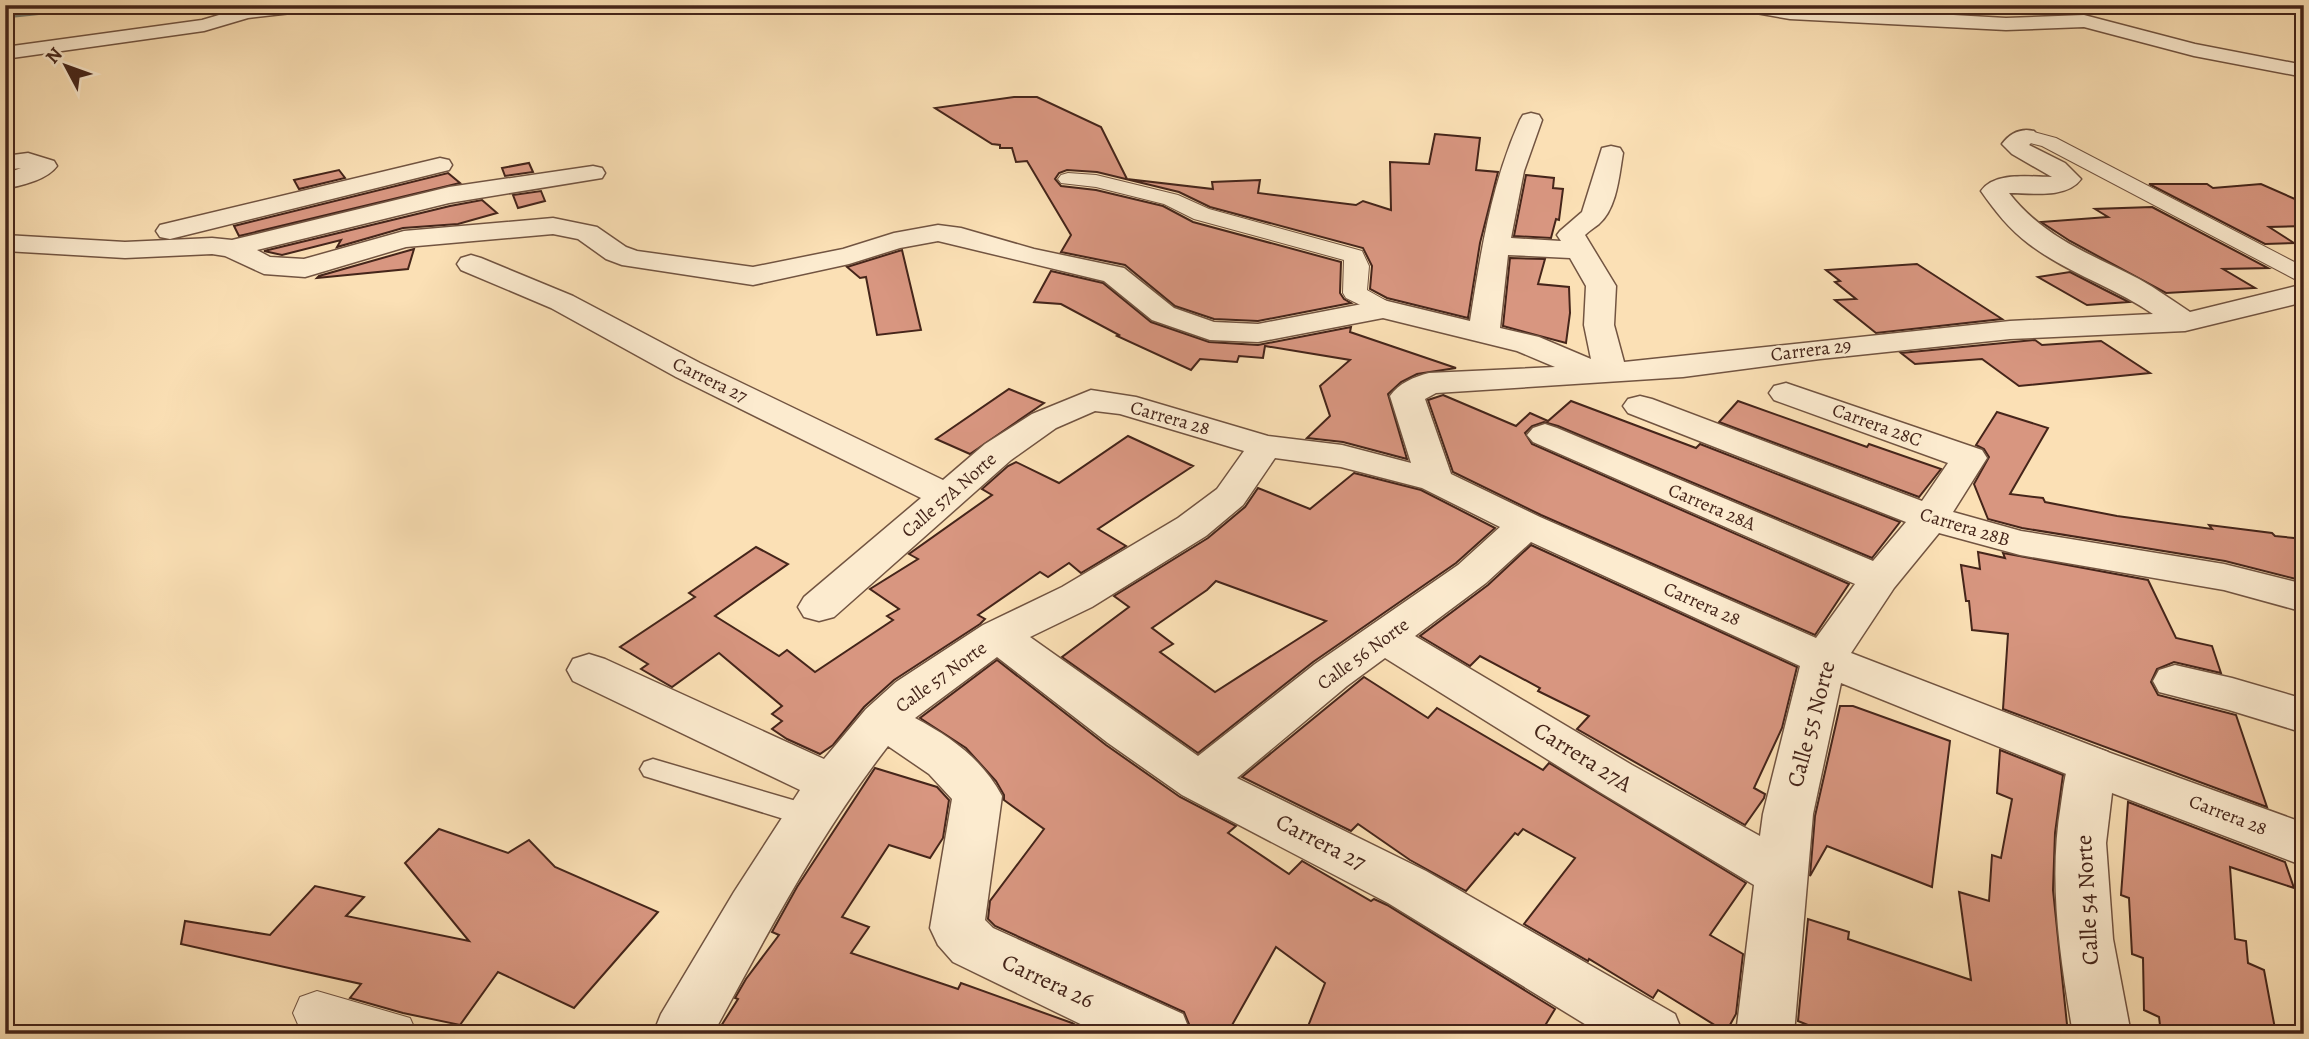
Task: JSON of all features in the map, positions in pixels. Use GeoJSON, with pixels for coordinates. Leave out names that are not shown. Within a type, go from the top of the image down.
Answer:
{"type":"FeatureCollection","features":[{"type":"Feature","properties":{"kind":"street"},"geometry":{"type":"LineString","coordinates":[[5,53],[193,27],[246,13],[318,5]]}},
{"type":"Feature","properties":{"kind":"street"},"geometry":{"type":"LineString","coordinates":[[1739,5],[1790,13],[1933,21],[2006,24],[2084,21],[2194,50],[2304,71]]}},
{"type":"Feature","properties":{"kind":"street"},"geometry":{"type":"LineString","coordinates":[[1484,332],[1504,191],[1516,152],[1531,120]]}},
{"type":"Feature","properties":{"kind":"street"},"geometry":{"type":"LineString","coordinates":[[2185,322],[2129,286],[2067,258],[2022,227],[1994,191],[2000,186],[2061,184],[2068,179],[2063,173],[2020,150],[2014,144],[2026,136],[2049,142],[2304,277]]}},
{"type":"Feature","properties":{"kind":"street"},"geometry":{"type":"LineString","coordinates":[[1068,178],[1096,181],[1171,199],[1202,214],[1274,231],[1354,256],[1357,266],[1355,293],[1383,309],[1528,344],[1604,373],[1599,325],[1601,286],[1571,235],[1575,226],[1594,214],[1604,190],[1611,153]]}},
{"type":"Feature","properties":{"kind":"street"},"geometry":{"type":"LineString","coordinates":[[5,163],[28,160],[45,166],[27,176],[5,182]]}},
{"type":"Feature","properties":{"kind":"street"},"geometry":{"type":"LineString","coordinates":[[107,249],[440,165]]}},
{"type":"Feature","properties":{"kind":"street"},"geometry":{"type":"LineString","coordinates":[[5,243],[73,249],[212,246],[232,248],[449,195],[593,173]]}},
{"type":"Feature","properties":{"kind":"street"},"geometry":{"type":"LineString","coordinates":[[5,192],[35,195]]}},
{"type":"Feature","properties":{"kind":"street"},"geometry":{"type":"LineString","coordinates":[[232,248],[264,265],[293,269],[305,268],[404,239],[552,226],[587,233],[616,253],[632,258],[753,276],[849,256],[894,241],[938,233],[961,236],[1029,256],[1114,274],[1163,314],[1210,331],[1258,333],[1353,317],[1383,309]]}},
{"type":"Feature","properties":{"kind":"street"},"geometry":{"type":"LineString","coordinates":[[1495,246],[1578,250]]}},
{"type":"Feature","properties":{"kind":"street","name":"Carrera 27"},"geometry":{"type":"LineString","coordinates":[[471,264],[562,302],[688,370],[948,497]]}},
{"type":"Feature","properties":{"kind":"street","name":"Carrera 29"},"geometry":{"type":"LineString","coordinates":[[1435,480],[1407,396],[1416,388],[1429,383],[1604,373],[2010,330],[2185,322],[2304,293]]}},
{"type":"Feature","properties":{"kind":"street","name":"Carrera 28C"},"geometry":{"type":"LineString","coordinates":[[1786,393],[1969,458]]}},
{"type":"Feature","properties":{"kind":"street","name":"Calle 57A Norte"},"geometry":{"type":"LineString","coordinates":[[819,607],[998,452],[1044,421],[1091,400]]}},
{"type":"Feature","properties":{"kind":"street","name":"Carrera 28"},"geometry":{"type":"LineString","coordinates":[[1091,400],[1124,404],[1265,446],[1342,456],[1435,480],[1526,525],[1824,659],[2091,765],[2257,825],[2304,845]]}},
{"type":"Feature","properties":{"kind":"street","name":"Carrera 28B"},"geometry":{"type":"LineString","coordinates":[[1640,406],[1930,518],[2020,543],[2224,577],[2304,598]]}},
{"type":"Feature","properties":{"kind":"street","name":"Carrera 28A"},"geometry":{"type":"LineString","coordinates":[[1545,435],[1880,579]]}},
{"type":"Feature","properties":{"kind":"street","name":"Calle 57 Norte"},"geometry":{"type":"LineString","coordinates":[[682,1034],[753,908],[821,799],[882,721],[912,694],[998,635],[1077,597],[1192,527],[1230,496],[1265,446]]}},
{"type":"Feature","properties":{"kind":"street","name":"Calle 55 Norte"},"geometry":{"type":"LineString","coordinates":[[1765,1034],[1788,814],[1824,659],[1880,579],[1930,518],[1969,458]]}},
{"type":"Feature","properties":{"kind":"street","name":"Calle 56 Norte"},"geometry":{"type":"LineString","coordinates":[[1199,782],[1291,706],[1472,574],[1526,525]]}},
{"type":"Feature","properties":{"kind":"street","name":"Carrera 27"},"geometry":{"type":"LineString","coordinates":[[998,635],[1125,731],[1199,782],[1407,887],[1654,1034]]}},
{"type":"Feature","properties":{"kind":"street","name":"Carrera 27A"},"geometry":{"type":"LineString","coordinates":[[1386,638],[1615,778],[1781,874]]}},
{"type":"Feature","properties":{"kind":"street"},"geometry":{"type":"LineString","coordinates":[[589,670],[743,744],[821,799]]}},
{"type":"Feature","properties":{"kind":"street"},"geometry":{"type":"LineString","coordinates":[[2175,681],[2232,694],[2304,716]]}},
{"type":"Feature","properties":{"kind":"street","name":"Carrera 26"},"geometry":{"type":"LineString","coordinates":[[882,721],[939,752],[962,773],[977,796],[957,928],[973,945],[1162,1034]]}},
{"type":"Feature","properties":{"kind":"street","name":"Calle 54 Norte"},"geometry":{"type":"LineString","coordinates":[[2091,765],[2081,857],[2085,939],[2102,1034]]}},
{"type":"Feature","properties":{"kind":"street"},"geometry":{"type":"LineString","coordinates":[[317,1013],[393,1034]]}},
{"type":"Feature","properties":{"kind":"lane"},"geometry":{"type":"LineString","coordinates":[[653,769],[821,799]]}},
{"type":"Feature","properties":{"kind":"building"},"geometry":{"type":"Polygon","coordinates":[[[1014,97],[1037,97],[1101,127],[1127,179],[1213,189],[1212,182],[1260,180],[1258,193],[1356,205],[1363,201],[1391,210],[1390,162],[1429,164],[1435,134],[1480,138],[1476,170],[1498,172],[1480,243],[1468,318],[1387,298],[1370,289],[1372,266],[1363,248],[1210,207],[1179,192],[1097,172],[1067,170],[1059,173],[1055,179],[1061,186],[1096,190],[1163,206],[1193,222],[1341,262],[1340,293],[1351,303],[1258,321],[1214,319],[1175,306],[1125,265],[1061,252],[1071,235],[1027,161],[1016,162],[1012,148],[1000,148],[1000,145],[992,144],[935,108],[1014,97]]]}},
{"type":"Feature","properties":{"kind":"building"},"geometry":{"type":"Polygon","coordinates":[[[529,163],[533,172],[505,176],[502,168],[529,163]]]}},
{"type":"Feature","properties":{"kind":"building"},"geometry":{"type":"Polygon","coordinates":[[[339,170],[345,178],[299,189],[294,180],[339,170]]]}},
{"type":"Feature","properties":{"kind":"building"},"geometry":{"type":"Polygon","coordinates":[[[448,173],[460,183],[239,236],[234,226],[448,173]]]}},
{"type":"Feature","properties":{"kind":"building"},"geometry":{"type":"Polygon","coordinates":[[[1526,175],[1554,178],[1553,188],[1563,189],[1559,220],[1556,219],[1551,238],[1514,236],[1526,175]]]}},
{"type":"Feature","properties":{"kind":"building"},"geometry":{"type":"Polygon","coordinates":[[[2149,184],[2207,184],[2213,188],[2261,184],[2304,203],[2304,226],[2269,227],[2294,243],[2265,244],[2149,184]]]}},
{"type":"Feature","properties":{"kind":"building"},"geometry":{"type":"Polygon","coordinates":[[[541,191],[545,201],[518,208],[513,195],[541,191]]]}},
{"type":"Feature","properties":{"kind":"building"},"geometry":{"type":"Polygon","coordinates":[[[482,200],[497,213],[458,224],[403,228],[337,247],[341,240],[282,255],[264,251],[450,206],[482,200]]]}},
{"type":"Feature","properties":{"kind":"building"},"geometry":{"type":"Polygon","coordinates":[[[2152,207],[2268,268],[2223,269],[2255,288],[2166,293],[2070,241],[2041,222],[2108,217],[2095,209],[2152,207]]]}},
{"type":"Feature","properties":{"kind":"building"},"geometry":{"type":"Polygon","coordinates":[[[414,249],[408,269],[317,278],[319,276],[414,249]]]}},
{"type":"Feature","properties":{"kind":"building"},"geometry":{"type":"Polygon","coordinates":[[[902,250],[921,330],[877,335],[866,277],[860,278],[847,267],[902,250]]]}},
{"type":"Feature","properties":{"kind":"building"},"geometry":{"type":"Polygon","coordinates":[[[1510,258],[1545,259],[1538,284],[1569,287],[1570,313],[1566,343],[1503,326],[1510,258]]]}},
{"type":"Feature","properties":{"kind":"building"},"geometry":{"type":"Polygon","coordinates":[[[1917,264],[2002,319],[1876,333],[1835,300],[1856,299],[1835,282],[1840,281],[1826,270],[1917,264]]]}},
{"type":"Feature","properties":{"kind":"building"},"geometry":{"type":"Polygon","coordinates":[[[1051,271],[1103,283],[1151,322],[1209,342],[1258,345],[1351,327],[1350,332],[1456,368],[1417,374],[1401,382],[1388,394],[1407,459],[1343,442],[1307,438],[1330,416],[1320,386],[1350,360],[1265,346],[1263,358],[1239,356],[1237,362],[1200,359],[1191,370],[1117,336],[1119,335],[1061,304],[1034,302],[1051,271]]]}},
{"type":"Feature","properties":{"kind":"building"},"geometry":{"type":"Polygon","coordinates":[[[2070,272],[2129,302],[2087,305],[2038,277],[2070,272]]]}},
{"type":"Feature","properties":{"kind":"building"},"geometry":{"type":"Polygon","coordinates":[[[2035,340],[2042,345],[2101,341],[2150,373],[2019,386],[1982,359],[1915,364],[1901,353],[2035,340]]]}},
{"type":"Feature","properties":{"kind":"building"},"geometry":{"type":"Polygon","coordinates":[[[1009,389],[1044,403],[970,454],[936,439],[1009,389]]]}},
{"type":"Feature","properties":{"kind":"building"},"geometry":{"type":"Polygon","coordinates":[[[1443,395],[1516,426],[1530,413],[1548,421],[1571,401],[1696,448],[1700,444],[1900,522],[1872,558],[1558,426],[1544,422],[1532,426],[1525,433],[1532,444],[1849,584],[1815,635],[1541,515],[1453,472],[1428,400],[1443,395]]]}},
{"type":"Feature","properties":{"kind":"building"},"geometry":{"type":"Polygon","coordinates":[[[1738,401],[1867,447],[1869,444],[1941,469],[1919,497],[1719,422],[1738,401]]]}},
{"type":"Feature","properties":{"kind":"building"},"geometry":{"type":"Polygon","coordinates":[[[1997,412],[2048,428],[2010,494],[2043,498],[2045,502],[2117,516],[2212,529],[2209,525],[2304,539],[2304,581],[2225,561],[2022,528],[1988,519],[1974,484],[1989,457],[1984,449],[1976,445],[1997,412]]]}},
{"type":"Feature","properties":{"kind":"building"},"geometry":{"type":"Polygon","coordinates":[[[1128,436],[1193,466],[1098,529],[1126,546],[1081,573],[1069,563],[1048,577],[1040,572],[978,615],[985,619],[980,624],[894,680],[864,707],[833,745],[820,754],[772,729],[782,721],[772,714],[782,706],[719,653],[672,687],[641,669],[648,664],[620,647],[695,597],[689,593],[756,547],[788,564],[715,616],[779,656],[787,650],[815,672],[893,620],[887,616],[899,609],[870,589],[918,559],[909,554],[992,495],[982,489],[1008,466],[1016,462],[1059,483],[1128,436]]]}},
{"type":"Feature","properties":{"kind":"building"},"geometry":{"type":"Polygon","coordinates":[[[1354,473],[1421,490],[1495,528],[1456,563],[1313,662],[1198,753],[1062,657],[1129,607],[1114,596],[1208,538],[1245,507],[1258,488],[1310,509],[1354,473]],[[1216,581],[1152,628],[1173,644],[1160,652],[1215,692],[1326,621],[1216,581]]]}},
{"type":"Feature","properties":{"kind":"building"},"geometry":{"type":"Polygon","coordinates":[[[1531,545],[1797,667],[1782,728],[1754,788],[1765,794],[1764,798],[1745,825],[1577,729],[1589,716],[1538,691],[1540,688],[1480,656],[1470,666],[1420,636],[1488,585],[1531,545]]]}},
{"type":"Feature","properties":{"kind":"building"},"geometry":{"type":"Polygon","coordinates":[[[1978,552],[2005,558],[2003,553],[2148,580],[2176,638],[2212,646],[2221,673],[2174,662],[2157,669],[2151,682],[2158,695],[2236,715],[2267,807],[2003,709],[2008,634],[1972,630],[1969,601],[1966,601],[1961,565],[1980,569],[1978,552]]]}},
{"type":"Feature","properties":{"kind":"building"},"geometry":{"type":"Polygon","coordinates":[[[997,660],[1106,745],[1180,797],[1236,826],[1228,833],[1289,874],[1302,861],[1371,901],[1374,899],[1387,905],[1555,1009],[1540,1034],[1305,1034],[1325,983],[1276,947],[1227,1034],[1193,1034],[1184,1012],[995,926],[988,919],[990,901],[1044,829],[1004,800],[996,781],[966,748],[920,718],[997,660]]]}},
{"type":"Feature","properties":{"kind":"building"},"geometry":{"type":"Polygon","coordinates":[[[1364,677],[1428,718],[1437,708],[1543,770],[1549,763],[1746,883],[1710,935],[1743,954],[1736,1014],[1726,1032],[1658,990],[1653,998],[1524,924],[1575,858],[1523,829],[1518,835],[1515,833],[1466,891],[1410,860],[1358,824],[1351,831],[1242,777],[1364,677]]]}},
{"type":"Feature","properties":{"kind":"building"},"geometry":{"type":"Polygon","coordinates":[[[1840,706],[1853,706],[1950,741],[1932,887],[1827,846],[1810,876],[1815,816],[1840,706]]]}},
{"type":"Feature","properties":{"kind":"building"},"geometry":{"type":"Polygon","coordinates":[[[2000,750],[2063,775],[2055,833],[2053,890],[2068,1034],[1830,1034],[1798,1021],[1808,919],[1849,932],[1848,939],[1971,980],[1959,892],[1989,901],[1992,855],[2001,858],[2012,799],[1997,793],[2000,750]]]}},
{"type":"Feature","properties":{"kind":"building"},"geometry":{"type":"Polygon","coordinates":[[[875,768],[937,787],[949,800],[943,838],[930,858],[889,845],[842,917],[869,927],[851,953],[958,989],[961,983],[1072,1023],[1091,1034],[716,1034],[738,999],[735,998],[746,979],[779,935],[772,932],[797,887],[875,768]]]}},
{"type":"Feature","properties":{"kind":"building"},"geometry":{"type":"Polygon","coordinates":[[[2128,802],[2285,862],[2294,888],[2230,867],[2235,939],[2246,941],[2248,963],[2264,970],[2276,1034],[2161,1034],[2159,1017],[2144,1010],[2143,958],[2132,954],[2129,898],[2121,895],[2128,802]]]}},
{"type":"Feature","properties":{"kind":"building"},"geometry":{"type":"Polygon","coordinates":[[[439,829],[508,853],[529,840],[555,867],[658,912],[574,1008],[498,972],[460,1025],[350,998],[361,984],[181,944],[185,921],[270,935],[315,886],[364,897],[346,916],[469,941],[405,863],[439,829]]]}},
{"type":"Feature","properties":{"kind":"waterway"},"geometry":{"type":"LineString","coordinates":[[5,16],[111,5]]}}]}
